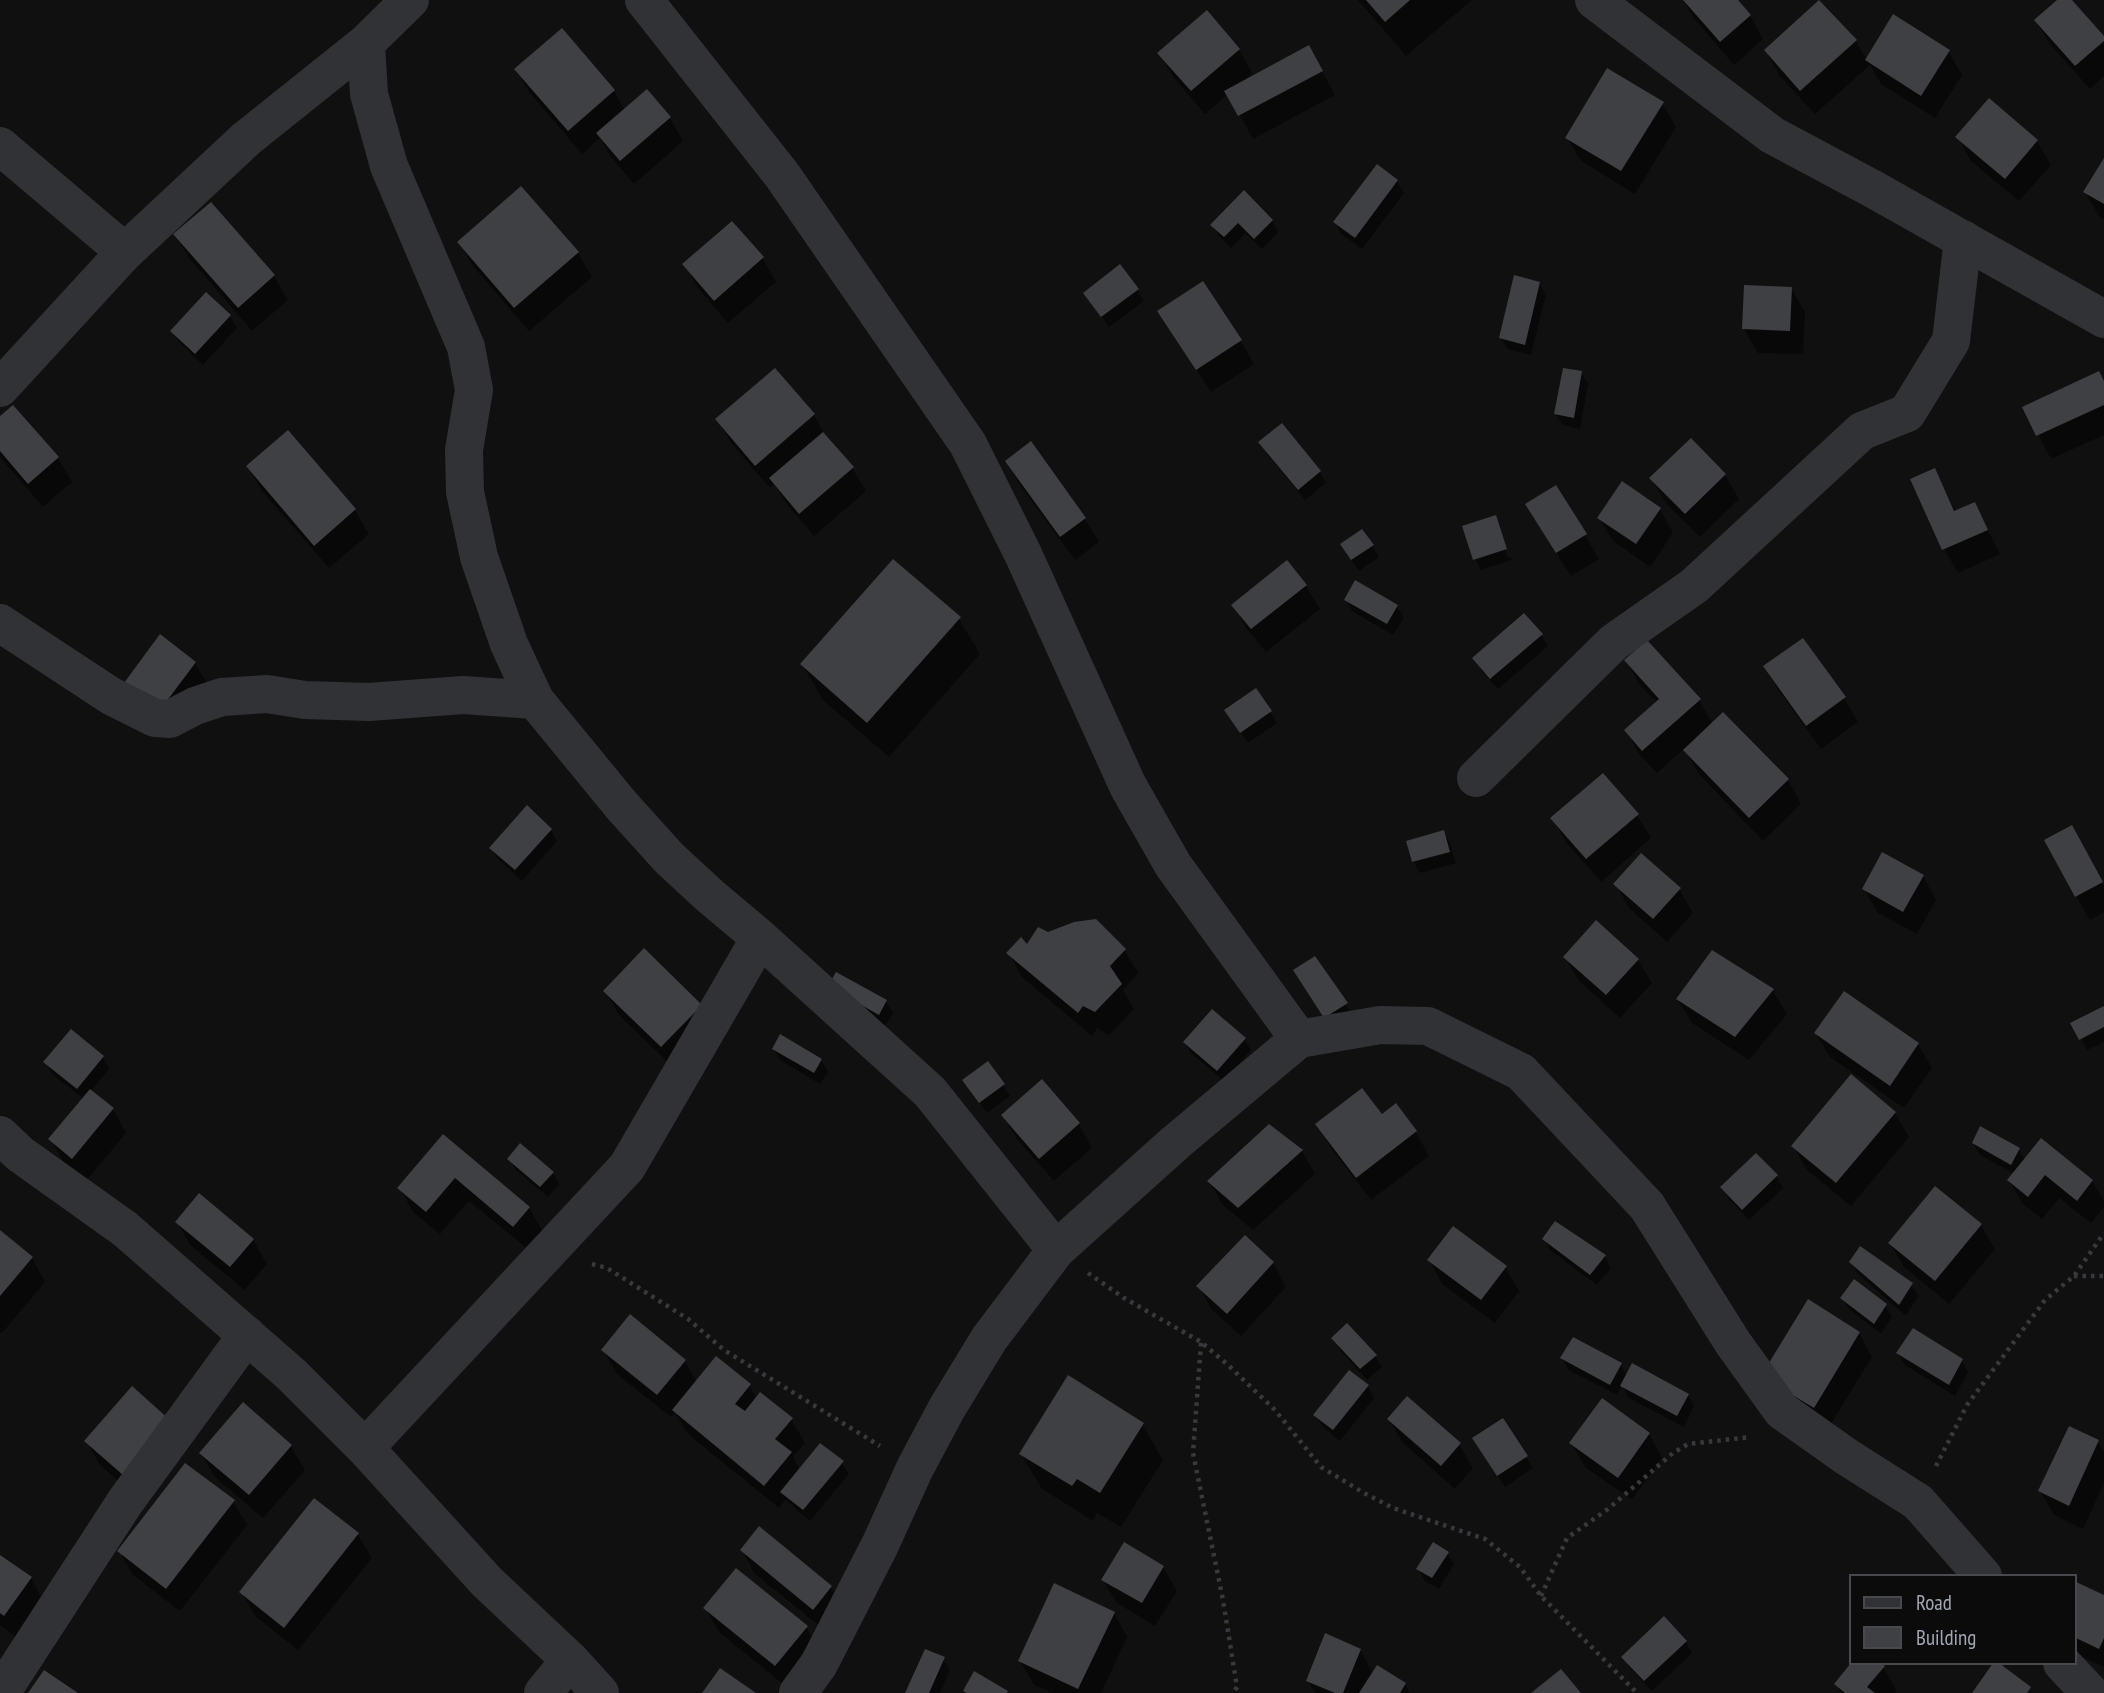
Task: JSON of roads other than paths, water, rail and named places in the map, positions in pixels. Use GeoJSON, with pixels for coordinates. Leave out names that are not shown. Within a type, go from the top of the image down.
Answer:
{"type":"FeatureCollection","features":[{"type":"Feature","properties":{"kind":"street"},"geometry":{"type":"LineString","coordinates":[[0,388],[125,252],[246,139],[366,44],[410,0]]}},
{"type":"Feature","properties":{"kind":"street"},"geometry":{"type":"LineString","coordinates":[[644,0],[782,175],[968,444],[1023,554],[1128,786],[1173,865],[1299,1039]]}},
{"type":"Feature","properties":{"kind":"street"},"geometry":{"type":"LineString","coordinates":[[1594,0],[1772,135],[2104,319]]}},
{"type":"Feature","properties":{"kind":"street"},"geometry":{"type":"LineString","coordinates":[[366,44],[369,94],[389,166],[466,347],[474,390],[464,450],[465,492],[479,557],[509,644],[535,700],[622,806],[669,858],[930,1092],[1056,1251]]}},
{"type":"Feature","properties":{"kind":"street"},"geometry":{"type":"LineString","coordinates":[[0,146],[125,252]]}},
{"type":"Feature","properties":{"kind":"street"},"geometry":{"type":"LineString","coordinates":[[1476,779],[1614,642],[1694,586],[1862,431],[1907,412],[1951,341],[1963,239]]}},
{"type":"Feature","properties":{"kind":"street"},"geometry":{"type":"LineString","coordinates":[[0,623],[111,696],[155,718],[170,719],[195,706],[222,697],[267,694],[305,700],[356,702],[463,695],[535,700]]}},
{"type":"Feature","properties":{"kind":"street"},"geometry":{"type":"LineString","coordinates":[[365,1448],[627,1167],[760,938]]}},
{"type":"Feature","properties":{"kind":"street"},"geometry":{"type":"LineString","coordinates":[[798,1693],[819,1664],[947,1408],[989,1339],[1056,1251],[1175,1143],[1299,1039],[1380,1026],[1428,1026],[1521,1072],[1647,1206],[1733,1343],[1782,1411],[1917,1502],[1981,1574]]}},
{"type":"Feature","properties":{"kind":"street"},"geometry":{"type":"LineString","coordinates":[[0,1135],[20,1154],[125,1229],[292,1375],[365,1448],[487,1582],[570,1660],[600,1693]]}},
{"type":"Feature","properties":{"kind":"street"},"geometry":{"type":"LineString","coordinates":[[1,1693],[125,1502],[247,1335]]}},
{"type":"Feature","properties":{"kind":"street"},"geometry":{"type":"LineString","coordinates":[[543,1693],[570,1660]]}},
{"type":"Feature","properties":{"kind":"street"},"geometry":{"type":"LineString","coordinates":[[2064,1665],[2090,1693]]}}]}
